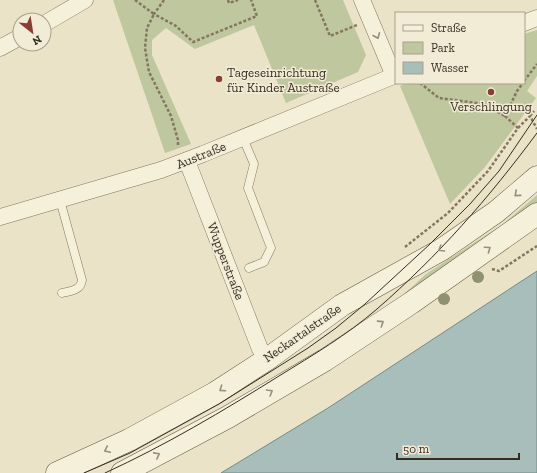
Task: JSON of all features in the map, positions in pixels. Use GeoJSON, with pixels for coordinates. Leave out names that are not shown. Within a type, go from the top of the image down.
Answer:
{"type":"FeatureCollection","features":[{"type":"Feature","properties":{"kind":"main road","name":"Neckartalstraße"},"geometry":{"type":"LineString","coordinates":[[57,473],[129,440],[215,394],[266,360],[342,304],[441,250],[496,212],[537,177]]}},
{"type":"Feature","properties":{"kind":"main road"},"geometry":{"type":"LineString","coordinates":[[122,473],[228,417],[325,360],[411,303],[537,214]]}},
{"type":"Feature","properties":{"kind":"street"},"geometry":{"type":"LineString","coordinates":[[52,19],[85,0]]}},
{"type":"Feature","properties":{"kind":"street"},"geometry":{"type":"LineString","coordinates":[[362,0],[395,75]]}},
{"type":"Feature","properties":{"kind":"street"},"geometry":{"type":"LineString","coordinates":[[525,23],[537,18]]}},
{"type":"Feature","properties":{"kind":"street"},"geometry":{"type":"LineString","coordinates":[[0,48],[12,41]]}},
{"type":"Feature","properties":{"kind":"street","name":"Austraße"},"geometry":{"type":"LineString","coordinates":[[0,218],[162,170],[187,161],[395,75]]}},
{"type":"Feature","properties":{"kind":"street","name":"Wupperstraße"},"geometry":{"type":"LineString","coordinates":[[187,161],[260,349],[266,360]]}},
{"type":"Feature","properties":{"kind":"lane"},"geometry":{"type":"LineString","coordinates":[[243,138],[254,164],[248,188],[271,248],[264,262],[250,268]]}},
{"type":"Feature","properties":{"kind":"lane"},"geometry":{"type":"LineString","coordinates":[[60,200],[82,280],[82,285],[78,289],[62,293]]}},
{"type":"Feature","properties":{"kind":"path"},"geometry":{"type":"LineString","coordinates":[[136,0],[154,14],[176,26],[193,42],[257,16],[251,0]]}},
{"type":"Feature","properties":{"kind":"path"},"geometry":{"type":"LineString","coordinates":[[164,0],[154,14],[147,28],[145,48],[149,72],[171,116],[178,140],[178,147]]}},
{"type":"Feature","properties":{"kind":"path"},"geometry":{"type":"LineString","coordinates":[[228,0],[229,4],[238,0]]}},
{"type":"Feature","properties":{"kind":"path"},"geometry":{"type":"LineString","coordinates":[[315,0],[330,36],[370,19]]}},
{"type":"Feature","properties":{"kind":"path"},"geometry":{"type":"LineString","coordinates":[[525,79],[537,64]]}},
{"type":"Feature","properties":{"kind":"path"},"geometry":{"type":"LineString","coordinates":[[421,84],[439,98],[484,104],[505,116],[518,128]]}},
{"type":"Feature","properties":{"kind":"path"},"geometry":{"type":"LineString","coordinates":[[505,116],[522,84]]}},
{"type":"Feature","properties":{"kind":"path"},"geometry":{"type":"LineString","coordinates":[[399,252],[448,213],[488,171],[518,128],[534,111]]}},
{"type":"Feature","properties":{"kind":"path"},"geometry":{"type":"LineString","coordinates":[[530,116],[537,129]]}},
{"type":"Feature","properties":{"kind":"path"},"geometry":{"type":"LineString","coordinates":[[499,271],[537,246]]}},
{"type":"Feature","properties":{"kind":"green space"},"geometry":{"type":"Polygon","coordinates":[[[113,0],[343,0],[366,55],[358,72],[286,103],[254,25],[195,49],[166,28],[152,40],[152,55],[191,144],[165,153],[113,0]]]}},
{"type":"Feature","properties":{"kind":"green space"},"geometry":{"type":"Polygon","coordinates":[[[537,30],[537,76],[527,91],[536,98],[485,167],[450,204],[400,86],[404,84],[525,84],[525,34],[537,30]]]}},
{"type":"Feature","properties":{"kind":"green space"},"geometry":{"type":"Polygon","coordinates":[[[537,195],[537,203],[508,228],[396,302],[426,274],[503,224],[537,195]]]}},
{"type":"Feature","properties":{"kind":"water"},"geometry":{"type":"Polygon","coordinates":[[[537,271],[537,473],[221,473],[328,408],[537,271]]]}},
{"type":"Feature","properties":{"kind":"tram line"},"geometry":{"type":"LineString","coordinates":[[84,473],[130,453],[219,404],[308,348],[336,328],[365,304],[430,244],[470,204],[499,171],[537,115]]}},
{"type":"Feature","properties":{"kind":"tram line"},"geometry":{"type":"LineString","coordinates":[[105,473],[150,451],[215,415],[342,336],[366,318],[400,289],[462,226],[500,181],[537,133]]}},
{"type":"Feature","properties":{"kind":"place","name":"Tageseinrichtung für Kinder Austraße"},"geometry":{"type":"Point","coordinates":[219,79]}},
{"type":"Feature","properties":{"kind":"place","name":"Verschlingung"},"geometry":{"type":"Point","coordinates":[491,92]}}]}
